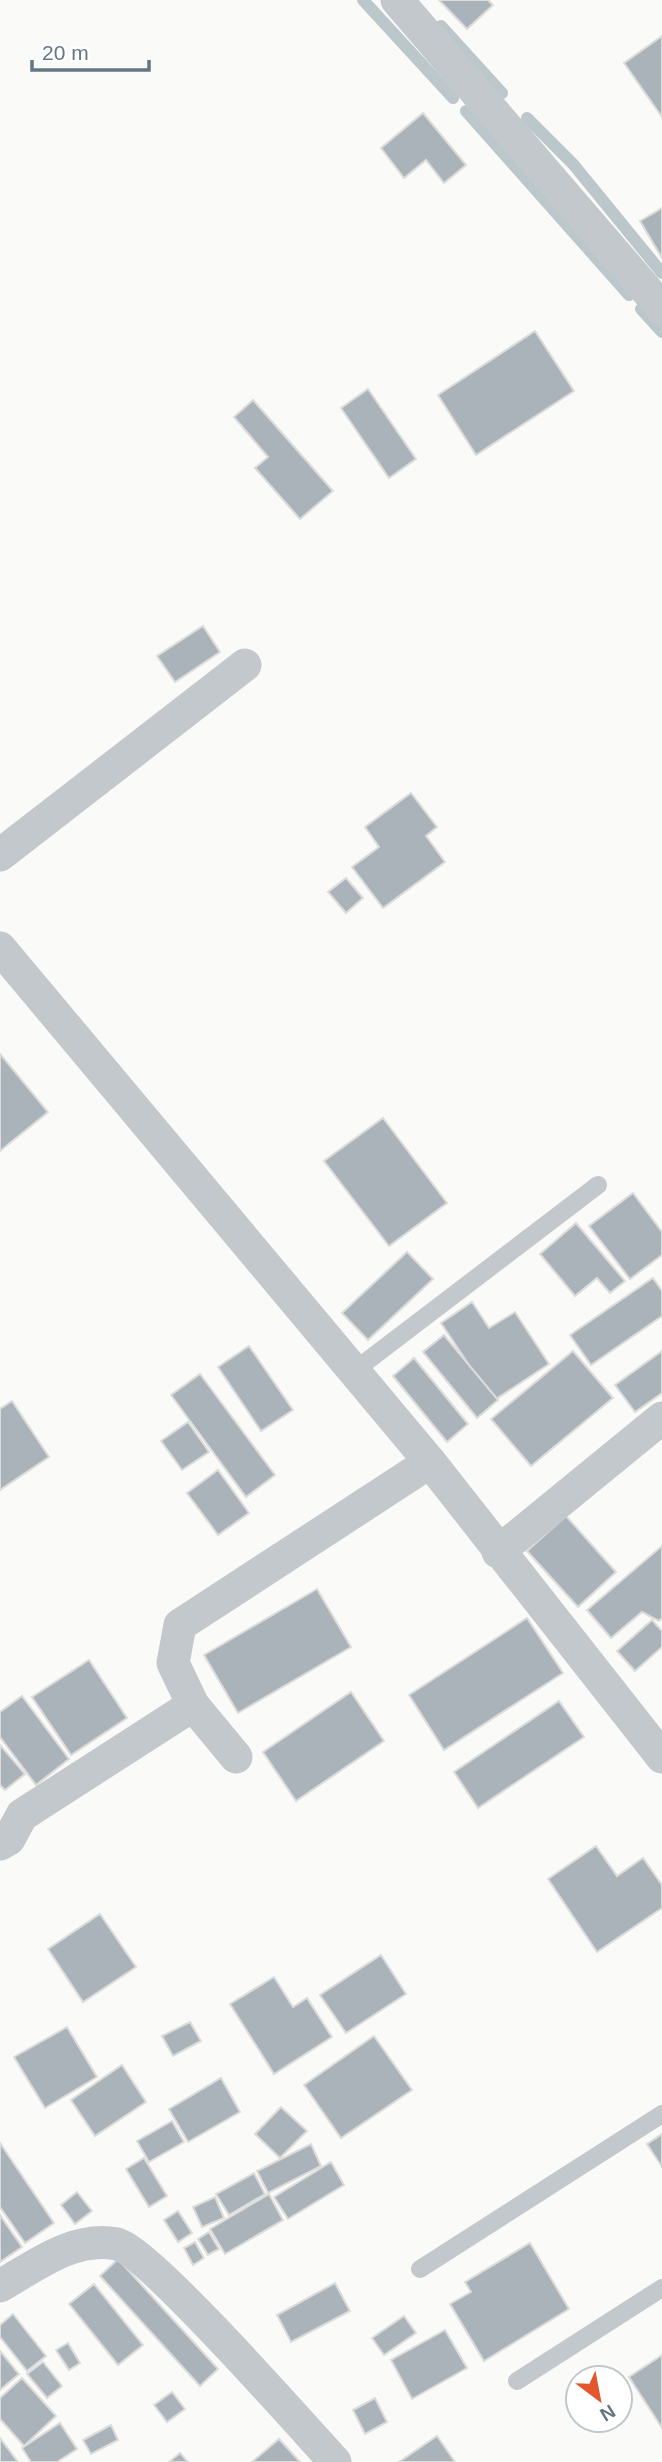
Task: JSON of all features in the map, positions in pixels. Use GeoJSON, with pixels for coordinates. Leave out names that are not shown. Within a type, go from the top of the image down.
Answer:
{"type":"FeatureCollection","features":[{"type":"Feature","properties":{"kind":"street"},"geometry":{"type":"LineString","coordinates":[[397,0],[662,308]]}},
{"type":"Feature","properties":{"kind":"street"},"geometry":{"type":"LineString","coordinates":[[0,855],[245,665]]}},
{"type":"Feature","properties":{"kind":"street"},"geometry":{"type":"LineString","coordinates":[[0,948],[430,1462],[498,1552],[662,1757]]}},
{"type":"Feature","properties":{"kind":"street"},"geometry":{"type":"LineString","coordinates":[[498,1552],[662,1418]]}},
{"type":"Feature","properties":{"kind":"street"},"geometry":{"type":"LineString","coordinates":[[236,1757],[193,1705],[173,1663],[180,1625],[430,1462]]}},
{"type":"Feature","properties":{"kind":"street"},"geometry":{"type":"LineString","coordinates":[[0,1844],[9,1839],[22,1815],[193,1705]]}},
{"type":"Feature","properties":{"kind":"street"},"geometry":{"type":"LineString","coordinates":[[0,2286],[78,2245],[120,2245],[136,2255],[211,2329],[335,2462]]}},
{"type":"Feature","properties":{"kind":"lane"},"geometry":{"type":"LineString","coordinates":[[354,1371],[597,1185]]}},
{"type":"Feature","properties":{"kind":"lane"},"geometry":{"type":"LineString","coordinates":[[421,2269],[662,2114]]}},
{"type":"Feature","properties":{"kind":"lane"},"geometry":{"type":"LineString","coordinates":[[517,2381],[662,2288]]}},
{"type":"Feature","properties":{"kind":"building"},"geometry":{"type":"Polygon","coordinates":[[[439,0],[488,0],[493,5],[467,29],[439,0]]]}},
{"type":"Feature","properties":{"kind":"building"},"geometry":{"type":"Polygon","coordinates":[[[662,36],[662,117],[624,63],[662,36]]]}},
{"type":"Feature","properties":{"kind":"building"},"geometry":{"type":"Polygon","coordinates":[[[423,113],[466,165],[444,183],[426,160],[404,178],[381,148],[423,113]]]}},
{"type":"Feature","properties":{"kind":"building"},"geometry":{"type":"Polygon","coordinates":[[[662,208],[662,258],[640,221],[662,208]]]}},
{"type":"Feature","properties":{"kind":"building"},"geometry":{"type":"Polygon","coordinates":[[[535,331],[574,391],[476,455],[438,395],[535,331]]]}},
{"type":"Feature","properties":{"kind":"building"},"geometry":{"type":"Polygon","coordinates":[[[368,389],[416,459],[389,478],[341,408],[368,389]]]}},
{"type":"Feature","properties":{"kind":"building"},"geometry":{"type":"Polygon","coordinates":[[[253,400],[333,491],[300,519],[255,468],[268,457],[234,417],[253,400]]]}},
{"type":"Feature","properties":{"kind":"building"},"geometry":{"type":"Polygon","coordinates":[[[203,626],[220,652],[175,682],[157,656],[203,626]]]}},
{"type":"Feature","properties":{"kind":"building"},"geometry":{"type":"Polygon","coordinates":[[[411,793],[437,827],[426,836],[445,862],[383,908],[352,867],[379,847],[365,827],[411,793]]]}},
{"type":"Feature","properties":{"kind":"building"},"geometry":{"type":"Polygon","coordinates":[[[346,878],[363,898],[346,913],[328,892],[346,878]]]}},
{"type":"Feature","properties":{"kind":"building"},"geometry":{"type":"Polygon","coordinates":[[[0,1054],[48,1112],[0,1151],[0,1054]]]}},
{"type":"Feature","properties":{"kind":"building"},"geometry":{"type":"Polygon","coordinates":[[[383,1118],[447,1203],[389,1246],[324,1161],[383,1118]]]}},
{"type":"Feature","properties":{"kind":"building"},"geometry":{"type":"Polygon","coordinates":[[[633,1193],[662,1232],[662,1255],[630,1279],[589,1226],[633,1193]]]}},
{"type":"Feature","properties":{"kind":"building"},"geometry":{"type":"Polygon","coordinates":[[[576,1223],[625,1281],[610,1293],[597,1278],[575,1296],[540,1254],[576,1223]]]}},
{"type":"Feature","properties":{"kind":"building"},"geometry":{"type":"Polygon","coordinates":[[[407,1252],[433,1279],[368,1340],[342,1313],[407,1252]]]}},
{"type":"Feature","properties":{"kind":"building"},"geometry":{"type":"Polygon","coordinates":[[[653,1278],[662,1291],[662,1316],[591,1365],[570,1335],[653,1278]]]}},
{"type":"Feature","properties":{"kind":"building"},"geometry":{"type":"Polygon","coordinates":[[[472,1302],[489,1328],[515,1312],[549,1364],[493,1401],[441,1323],[472,1302]]]}},
{"type":"Feature","properties":{"kind":"building"},"geometry":{"type":"Polygon","coordinates":[[[444,1335],[498,1400],[477,1418],[423,1352],[444,1335]]]}},
{"type":"Feature","properties":{"kind":"building"},"geometry":{"type":"Polygon","coordinates":[[[249,1346],[293,1410],[261,1431],[218,1367],[249,1346]]]}},
{"type":"Feature","properties":{"kind":"building"},"geometry":{"type":"Polygon","coordinates":[[[573,1351],[613,1398],[531,1466],[491,1419],[573,1351]]]}},
{"type":"Feature","properties":{"kind":"building"},"geometry":{"type":"Polygon","coordinates":[[[662,1351],[662,1393],[635,1412],[615,1385],[662,1351]]]}},
{"type":"Feature","properties":{"kind":"building"},"geometry":{"type":"Polygon","coordinates":[[[414,1358],[468,1424],[447,1442],[393,1376],[414,1358]]]}},
{"type":"Feature","properties":{"kind":"building"},"geometry":{"type":"Polygon","coordinates":[[[200,1374],[275,1475],[246,1497],[171,1395],[200,1374]]]}},
{"type":"Feature","properties":{"kind":"building"},"geometry":{"type":"Polygon","coordinates":[[[12,1401],[49,1457],[0,1490],[0,1409],[12,1401]]]}},
{"type":"Feature","properties":{"kind":"building"},"geometry":{"type":"Polygon","coordinates":[[[188,1422],[209,1452],[182,1470],[161,1441],[188,1422]]]}},
{"type":"Feature","properties":{"kind":"building"},"geometry":{"type":"Polygon","coordinates":[[[218,1470],[249,1513],[218,1535],[187,1493],[218,1470]]]}},
{"type":"Feature","properties":{"kind":"building"},"geometry":{"type":"Polygon","coordinates":[[[566,1516],[616,1572],[578,1607],[527,1551],[566,1516]]]}},
{"type":"Feature","properties":{"kind":"building"},"geometry":{"type":"Polygon","coordinates":[[[662,1546],[662,1618],[659,1621],[642,1612],[611,1638],[587,1610],[662,1546]]]}},
{"type":"Feature","properties":{"kind":"building"},"geometry":{"type":"Polygon","coordinates":[[[317,1589],[351,1647],[238,1713],[204,1655],[317,1589]]]}},
{"type":"Feature","properties":{"kind":"building"},"geometry":{"type":"Polygon","coordinates":[[[527,1618],[563,1673],[444,1750],[409,1695],[527,1618]]]}},
{"type":"Feature","properties":{"kind":"building"},"geometry":{"type":"Polygon","coordinates":[[[652,1620],[662,1631],[662,1647],[635,1671],[617,1651],[652,1620]]]}},
{"type":"Feature","properties":{"kind":"building"},"geometry":{"type":"Polygon","coordinates":[[[89,1660],[127,1718],[71,1755],[32,1697],[89,1660]]]}},
{"type":"Feature","properties":{"kind":"building"},"geometry":{"type":"Polygon","coordinates":[[[351,1692],[384,1741],[296,1801],[263,1752],[351,1692]]]}},
{"type":"Feature","properties":{"kind":"building"},"geometry":{"type":"Polygon","coordinates":[[[22,1696],[69,1759],[36,1785],[0,1737],[0,1712],[22,1696]]]}},
{"type":"Feature","properties":{"kind":"building"},"geometry":{"type":"Polygon","coordinates":[[[559,1701],[584,1737],[478,1808],[454,1772],[559,1701]]]}},
{"type":"Feature","properties":{"kind":"building"},"geometry":{"type":"Polygon","coordinates":[[[0,1745],[25,1774],[5,1790],[0,1785],[0,1745]]]}},
{"type":"Feature","properties":{"kind":"building"},"geometry":{"type":"Polygon","coordinates":[[[596,1846],[617,1876],[643,1858],[662,1885],[662,1908],[597,1952],[548,1879],[596,1846]]]}},
{"type":"Feature","properties":{"kind":"building"},"geometry":{"type":"Polygon","coordinates":[[[100,1914],[136,1967],[83,2002],[48,1949],[100,1914]]]}},
{"type":"Feature","properties":{"kind":"building"},"geometry":{"type":"Polygon","coordinates":[[[381,1955],[406,1994],[346,2033],[320,1995],[381,1955]]]}},
{"type":"Feature","properties":{"kind":"building"},"geometry":{"type":"Polygon","coordinates":[[[274,1977],[293,2007],[307,1998],[332,2037],[274,2074],[230,2004],[274,1977]]]}},
{"type":"Feature","properties":{"kind":"building"},"geometry":{"type":"Polygon","coordinates":[[[190,2022],[201,2041],[173,2056],[162,2036],[190,2022]]]}},
{"type":"Feature","properties":{"kind":"building"},"geometry":{"type":"Polygon","coordinates":[[[67,2027],[97,2077],[45,2108],[14,2057],[67,2027]]]}},
{"type":"Feature","properties":{"kind":"building"},"geometry":{"type":"Polygon","coordinates":[[[374,2036],[412,2090],[341,2138],[304,2085],[374,2036]]]}},
{"type":"Feature","properties":{"kind":"building"},"geometry":{"type":"Polygon","coordinates":[[[122,2065],[146,2102],[95,2136],[71,2100],[122,2065]]]}},
{"type":"Feature","properties":{"kind":"building"},"geometry":{"type":"Polygon","coordinates":[[[221,2078],[240,2112],[188,2142],[169,2109],[221,2078]]]}},
{"type":"Feature","properties":{"kind":"building"},"geometry":{"type":"Polygon","coordinates":[[[281,2107],[307,2131],[280,2158],[255,2134],[281,2107]]]}},
{"type":"Feature","properties":{"kind":"building"},"geometry":{"type":"Polygon","coordinates":[[[172,2121],[184,2142],[149,2162],[137,2141],[172,2121]]]}},
{"type":"Feature","properties":{"kind":"building"},"geometry":{"type":"Polygon","coordinates":[[[662,2134],[662,2167],[647,2144],[662,2134]]]}},
{"type":"Feature","properties":{"kind":"building"},"geometry":{"type":"Polygon","coordinates":[[[0,2143],[54,2223],[25,2243],[0,2207],[0,2143]]]}},
{"type":"Feature","properties":{"kind":"building"},"geometry":{"type":"Polygon","coordinates":[[[311,2144],[321,2166],[268,2193],[257,2171],[311,2144]]]}},
{"type":"Feature","properties":{"kind":"building"},"geometry":{"type":"Polygon","coordinates":[[[144,2158],[167,2196],[149,2207],[126,2169],[144,2158]]]}},
{"type":"Feature","properties":{"kind":"building"},"geometry":{"type":"Polygon","coordinates":[[[331,2162],[344,2185],[288,2219],[274,2197],[331,2162]]]}},
{"type":"Feature","properties":{"kind":"building"},"geometry":{"type":"Polygon","coordinates":[[[254,2173],[265,2194],[229,2215],[216,2194],[254,2173]]]}},
{"type":"Feature","properties":{"kind":"building"},"geometry":{"type":"Polygon","coordinates":[[[77,2192],[92,2211],[75,2224],[61,2205],[77,2192]]]}},
{"type":"Feature","properties":{"kind":"building"},"geometry":{"type":"Polygon","coordinates":[[[269,2194],[283,2220],[225,2254],[210,2229],[269,2194]]]}},
{"type":"Feature","properties":{"kind":"building"},"geometry":{"type":"Polygon","coordinates":[[[215,2197],[224,2218],[202,2227],[193,2207],[215,2197]]]}},
{"type":"Feature","properties":{"kind":"building"},"geometry":{"type":"Polygon","coordinates":[[[178,2211],[192,2233],[178,2242],[164,2220],[178,2211]]]}},
{"type":"Feature","properties":{"kind":"building"},"geometry":{"type":"Polygon","coordinates":[[[0,2215],[22,2247],[0,2262],[0,2215]]]}},
{"type":"Feature","properties":{"kind":"building"},"geometry":{"type":"Polygon","coordinates":[[[209,2232],[219,2249],[208,2255],[198,2239],[209,2232]]]}},
{"type":"Feature","properties":{"kind":"building"},"geometry":{"type":"Polygon","coordinates":[[[195,2242],[204,2258],[193,2265],[184,2248],[195,2242]]]}},
{"type":"Feature","properties":{"kind":"building"},"geometry":{"type":"Polygon","coordinates":[[[530,2243],[569,2309],[484,2361],[450,2304],[471,2292],[465,2282],[530,2243]]]}},
{"type":"Feature","properties":{"kind":"building"},"geometry":{"type":"Polygon","coordinates":[[[118,2259],[218,2369],[200,2386],[100,2276],[118,2259]]]}},
{"type":"Feature","properties":{"kind":"building"},"geometry":{"type":"Polygon","coordinates":[[[335,2283],[350,2311],[291,2342],[277,2315],[335,2283]]]}},
{"type":"Feature","properties":{"kind":"building"},"geometry":{"type":"Polygon","coordinates":[[[94,2284],[143,2345],[118,2365],[69,2304],[94,2284]]]}},
{"type":"Feature","properties":{"kind":"building"},"geometry":{"type":"Polygon","coordinates":[[[13,2314],[46,2356],[27,2371],[0,2337],[0,2325],[13,2314]]]}},
{"type":"Feature","properties":{"kind":"building"},"geometry":{"type":"Polygon","coordinates":[[[404,2316],[416,2333],[384,2355],[372,2338],[404,2316]]]}},
{"type":"Feature","properties":{"kind":"building"},"geometry":{"type":"Polygon","coordinates":[[[445,2330],[467,2368],[412,2399],[391,2360],[445,2330]]]}},
{"type":"Feature","properties":{"kind":"building"},"geometry":{"type":"Polygon","coordinates":[[[68,2343],[80,2363],[69,2370],[56,2350],[68,2343]]]}},
{"type":"Feature","properties":{"kind":"building"},"geometry":{"type":"Polygon","coordinates":[[[0,2351],[19,2374],[0,2390],[0,2351]]]}},
{"type":"Feature","properties":{"kind":"building"},"geometry":{"type":"Polygon","coordinates":[[[662,2355],[662,2428],[634,2385],[634,2374],[662,2355]]]}},
{"type":"Feature","properties":{"kind":"building"},"geometry":{"type":"Polygon","coordinates":[[[43,2362],[62,2386],[47,2398],[27,2374],[43,2362]]]}},
{"type":"Feature","properties":{"kind":"building"},"geometry":{"type":"Polygon","coordinates":[[[22,2378],[56,2416],[24,2446],[0,2419],[0,2398],[22,2378]]]}},
{"type":"Feature","properties":{"kind":"building"},"geometry":{"type":"Polygon","coordinates":[[[172,2392],[185,2409],[167,2422],[154,2405],[172,2392]]]}},
{"type":"Feature","properties":{"kind":"building"},"geometry":{"type":"Polygon","coordinates":[[[375,2398],[387,2422],[365,2434],[353,2410],[375,2398]]]}},
{"type":"Feature","properties":{"kind":"building"},"geometry":{"type":"Polygon","coordinates":[[[60,2423],[77,2449],[57,2462],[31,2462],[22,2448],[60,2423]]]}},
{"type":"Feature","properties":{"kind":"building"},"geometry":{"type":"Polygon","coordinates":[[[111,2425],[118,2440],[91,2454],[83,2440],[111,2425]]]}},
{"type":"Feature","properties":{"kind":"building"},"geometry":{"type":"Polygon","coordinates":[[[437,2436],[455,2462],[399,2462],[437,2436]]]}},
{"type":"Feature","properties":{"kind":"building"},"geometry":{"type":"Polygon","coordinates":[[[0,2438],[18,2462],[0,2462],[0,2438]]]}},
{"type":"Feature","properties":{"kind":"building"},"geometry":{"type":"Polygon","coordinates":[[[279,2439],[300,2462],[252,2462],[279,2439]]]}},
{"type":"Feature","properties":{"kind":"building"},"geometry":{"type":"Polygon","coordinates":[[[180,2453],[188,2462],[169,2462],[180,2453]]]}},
{"type":"Feature","properties":{"kind":"waterway"},"geometry":{"type":"LineString","coordinates":[[363,0],[453,98]]}},
{"type":"Feature","properties":{"kind":"waterway"},"geometry":{"type":"LineString","coordinates":[[441,26],[502,93]]}},
{"type":"Feature","properties":{"kind":"waterway"},"geometry":{"type":"LineString","coordinates":[[466,111],[629,295]]}},
{"type":"Feature","properties":{"kind":"waterway"},"geometry":{"type":"LineString","coordinates":[[527,118],[573,164],[662,273]]}},
{"type":"Feature","properties":{"kind":"waterway"},"geometry":{"type":"LineString","coordinates":[[641,309],[662,332]]}}]}
